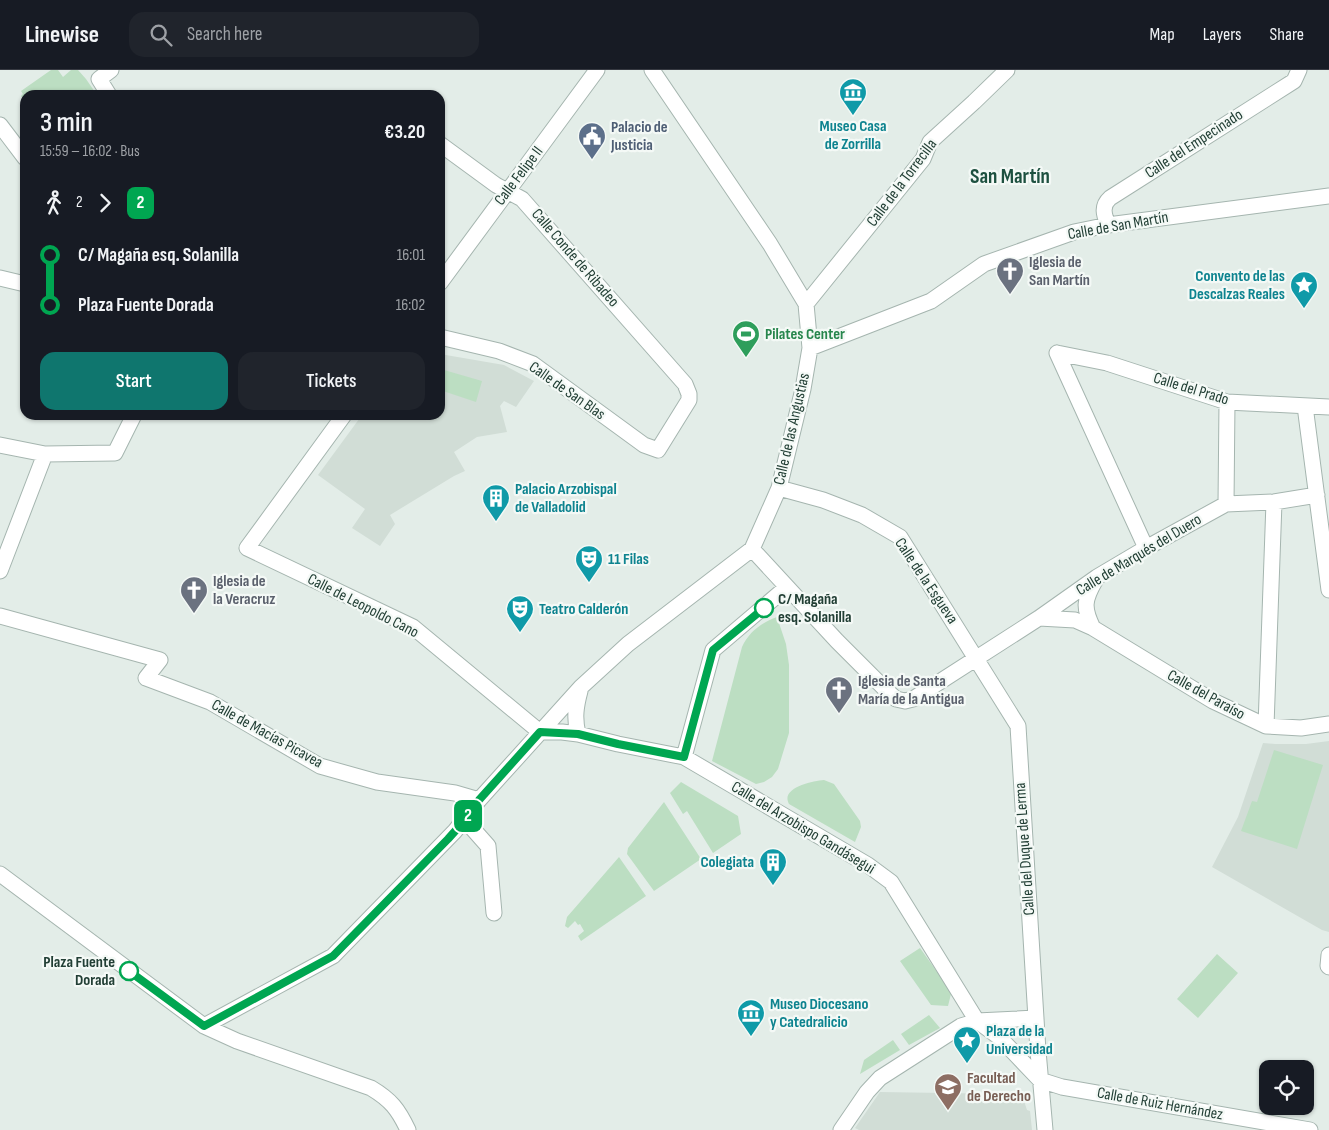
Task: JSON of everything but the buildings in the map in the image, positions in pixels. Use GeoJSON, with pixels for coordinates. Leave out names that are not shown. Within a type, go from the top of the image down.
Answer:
{"type":"FeatureCollection","features":[{"type":"Feature","properties":{"kind":"street"},"geometry":{"type":"LineString","coordinates":[[106,90],[99,79],[111,70]]}},
{"type":"Feature","properties":{"kind":"street","name":"Calle Felipe II"},"geometry":{"type":"LineString","coordinates":[[445,276],[598,70]]}},
{"type":"Feature","properties":{"kind":"street","name":"Calle de las Angustias"},"geometry":{"type":"LineString","coordinates":[[204,1026],[333,956],[416,873],[465,820],[479,800],[581,687],[628,644],[752,549],[779,488],[803,389],[810,348],[806,304],[770,244],[652,70]]}},
{"type":"Feature","properties":{"kind":"street","name":"Calle de la Torrecilla"},"geometry":{"type":"LineString","coordinates":[[806,304],[923,159],[930,142],[1007,70]]}},
{"type":"Feature","properties":{"kind":"street","name":"Calle del Empecinado"},"geometry":{"type":"LineString","coordinates":[[1108,225],[1104,205],[1110,198],[1294,81],[1299,70]]}},
{"type":"Feature","properties":{"kind":"street"},"geometry":{"type":"LineString","coordinates":[[0,125],[20,151]]}},
{"type":"Feature","properties":{"kind":"street","name":"Calle Conde de Ribadeo"},"geometry":{"type":"LineString","coordinates":[[445,148],[496,185],[522,199],[685,384],[689,400],[658,450]]}},
{"type":"Feature","properties":{"kind":"street","name":"Calle de San Martín"},"geometry":{"type":"LineString","coordinates":[[810,348],[931,301],[984,264],[1074,232],[1108,225],[1329,196]]}},
{"type":"Feature","properties":{"kind":"street"},"geometry":{"type":"LineString","coordinates":[[0,278],[20,283]]}},
{"type":"Feature","properties":{"kind":"street","name":"Calle de San Blas"},"geometry":{"type":"LineString","coordinates":[[445,338],[500,351],[532,364],[644,445],[658,450]]}},
{"type":"Feature","properties":{"kind":"street","name":"Calle del Prado"},"geometry":{"type":"LineString","coordinates":[[1146,548],[1057,353],[1107,362],[1227,402],[1329,407]]}},
{"type":"Feature","properties":{"kind":"street"},"geometry":{"type":"LineString","coordinates":[[1226,504],[1227,402]]}},
{"type":"Feature","properties":{"kind":"street"},"geometry":{"type":"LineString","coordinates":[[1305,406],[1329,590]]}},
{"type":"Feature","properties":{"kind":"street"},"geometry":{"type":"LineString","coordinates":[[0,445],[45,454],[115,453],[132,420]]}},
{"type":"Feature","properties":{"kind":"street","name":"Calle de Leopoldo Cano"},"geometry":{"type":"LineString","coordinates":[[340,420],[247,548],[413,627],[540,732]]}},
{"type":"Feature","properties":{"kind":"street"},"geometry":{"type":"LineString","coordinates":[[0,571],[45,454]]}},
{"type":"Feature","properties":{"kind":"street","name":"Calle de la Esgueva"},"geometry":{"type":"LineString","coordinates":[[779,488],[823,500],[862,515],[900,537],[1018,726]]}},
{"type":"Feature","properties":{"kind":"street","name":"Calle de Marqués del Duero"},"geometry":{"type":"LineString","coordinates":[[787,587],[885,690],[896,698],[905,701],[913,699],[1039,618],[1097,577],[1226,504],[1274,502],[1317,495]]}},
{"type":"Feature","properties":{"kind":"street"},"geometry":{"type":"LineString","coordinates":[[1266,726],[1274,502]]}},
{"type":"Feature","properties":{"kind":"street"},"geometry":{"type":"LineString","coordinates":[[684,757],[713,650],[787,587],[752,549]]}},
{"type":"Feature","properties":{"kind":"street"},"geometry":{"type":"LineString","coordinates":[[1093,628],[1085,608],[1087,596],[1097,577]]}},
{"type":"Feature","properties":{"kind":"street","name":"Calle de Macías Picavea"},"geometry":{"type":"LineString","coordinates":[[0,616],[160,660],[146,678],[210,702],[320,766],[377,782],[455,793],[479,800]]}},
{"type":"Feature","properties":{"kind":"street","name":"Calle del Paraíso"},"geometry":{"type":"LineString","coordinates":[[1039,618],[1075,620],[1093,628],[1213,701],[1266,726],[1301,728],[1329,724]]}},
{"type":"Feature","properties":{"kind":"street"},"geometry":{"type":"LineString","coordinates":[[578,734],[575,708],[581,687]]}},
{"type":"Feature","properties":{"kind":"street","name":"Calle del Duque de Lerma"},"geometry":{"type":"LineString","coordinates":[[1018,726],[1036,1018]]}},
{"type":"Feature","properties":{"kind":"street","name":"Calle del Arzobispo Gandásegui"},"geometry":{"type":"LineString","coordinates":[[540,732],[578,734],[684,757],[868,865],[891,882],[977,1021]]}},
{"type":"Feature","properties":{"kind":"street"},"geometry":{"type":"LineString","coordinates":[[465,820],[488,846],[494,913]]}},
{"type":"Feature","properties":{"kind":"street"},"geometry":{"type":"LineString","coordinates":[[0,874],[204,1026],[237,1041],[371,1088],[387,1097],[407,1126]]}},
{"type":"Feature","properties":{"kind":"street"},"geometry":{"type":"LineString","coordinates":[[1329,955],[1329,967]]}},
{"type":"Feature","properties":{"kind":"street"},"geometry":{"type":"LineString","coordinates":[[842,1130],[880,1078],[960,1026],[977,1021],[1036,1018],[1045,1130]]}},
{"type":"Feature","properties":{"kind":"street"},"geometry":{"type":"LineString","coordinates":[[977,1021],[999,1037],[1040,1080]]}},
{"type":"Feature","properties":{"kind":"street"},"geometry":{"type":"LineString","coordinates":[[1014,1054],[1038,1051]]}},
{"type":"Feature","properties":{"kind":"street","name":"Calle de Ruiz Hernández"},"geometry":{"type":"LineString","coordinates":[[1040,1080],[1062,1087],[1310,1130]]}},
{"type":"Feature","properties":{"kind":"shaded area"},"geometry":{"type":"Polygon","coordinates":[[[445,355],[504,365],[534,381],[516,407],[504,401],[500,406],[507,432],[477,437],[454,452],[465,471],[390,515],[395,524],[380,546],[352,528],[365,509],[318,475],[358,420],[445,420],[445,355]]]}},
{"type":"Feature","properties":{"kind":"shaded area"},"geometry":{"type":"Polygon","coordinates":[[[1329,741],[1329,932],[1322,930],[1212,867],[1238,817],[1263,743],[1306,744],[1329,741]]]}},
{"type":"Feature","properties":{"kind":"shaded area","name":"Facultad de Derecho"},"geometry":{"type":"Polygon","coordinates":[[[880,1092],[1010,1094],[1010,1097],[1024,1101],[1027,1110],[1030,1111],[1032,1130],[859,1130],[855,1128],[880,1092]]]}},
{"type":"Feature","properties":{"kind":"green space"},"geometry":{"type":"Polygon","coordinates":[[[51,70],[58,70],[63,77],[71,70],[78,70],[94,90],[22,90],[51,70]]]}},
{"type":"Feature","properties":{"kind":"green space"},"geometry":{"type":"Polygon","coordinates":[[[445,370],[482,381],[476,402],[445,392],[445,370]]]}},
{"type":"Feature","properties":{"kind":"green space"},"geometry":{"type":"Polygon","coordinates":[[[777,617],[786,644],[789,665],[789,733],[778,769],[772,777],[756,784],[712,761],[742,647],[756,629],[777,617]]]}},
{"type":"Feature","properties":{"kind":"green space"},"geometry":{"type":"Polygon","coordinates":[[[1274,750],[1323,765],[1297,849],[1241,831],[1252,801],[1257,802],[1274,750]]]}},
{"type":"Feature","properties":{"kind":"green space"},"geometry":{"type":"Polygon","coordinates":[[[824,780],[834,784],[860,821],[861,827],[855,842],[789,804],[787,798],[793,790],[805,784],[824,780]]]}},
{"type":"Feature","properties":{"kind":"green space"},"geometry":{"type":"Polygon","coordinates":[[[681,782],[738,816],[741,834],[713,853],[687,811],[683,814],[670,793],[681,782]]]}},
{"type":"Feature","properties":{"kind":"green space"},"geometry":{"type":"Polygon","coordinates":[[[664,802],[701,859],[654,891],[627,854],[628,848],[664,802]]]}},
{"type":"Feature","properties":{"kind":"green space"},"geometry":{"type":"Polygon","coordinates":[[[619,857],[646,896],[581,941],[578,936],[584,931],[580,924],[578,925],[575,921],[568,928],[565,926],[567,917],[619,857]]]}},
{"type":"Feature","properties":{"kind":"green space"},"geometry":{"type":"Polygon","coordinates":[[[920,948],[950,990],[948,1006],[931,1005],[900,961],[920,948]]]}},
{"type":"Feature","properties":{"kind":"green space"},"geometry":{"type":"Polygon","coordinates":[[[1217,954],[1238,973],[1198,1018],[1177,999],[1217,954]]]}},
{"type":"Feature","properties":{"kind":"green space"},"geometry":{"type":"Polygon","coordinates":[[[929,1015],[940,1028],[909,1045],[901,1034],[929,1015]]]}},
{"type":"Feature","properties":{"kind":"green space"},"geometry":{"type":"Polygon","coordinates":[[[893,1040],[900,1050],[860,1074],[864,1060],[893,1040]]]}},
{"type":"Feature","properties":{"kind":"bus line","name":"2"},"geometry":{"type":"LineString","coordinates":[[129,971],[204,1026],[333,956],[448,839],[479,800],[540,732],[578,734],[684,757],[713,650],[764,608]]}},
{"type":"Feature","properties":{"kind":"place","name":"Museo Casa de Zorrilla"},"geometry":{"type":"Point","coordinates":[853,116]}},
{"type":"Feature","properties":{"kind":"place","name":"Palacio de Justicia"},"geometry":{"type":"Point","coordinates":[592,160]}},
{"type":"Feature","properties":{"kind":"place","name":"Iglesia de San Martín"},"geometry":{"type":"Point","coordinates":[1010,295]}},
{"type":"Feature","properties":{"kind":"place","name":"Convento de las Descalzas Reales"},"geometry":{"type":"Point","coordinates":[1304,309]}},
{"type":"Feature","properties":{"kind":"place","name":"Pilates Center"},"geometry":{"type":"Point","coordinates":[746,358]}},
{"type":"Feature","properties":{"kind":"place","name":"Palacio Arzobispal de Valladolid"},"geometry":{"type":"Point","coordinates":[496,522]}},
{"type":"Feature","properties":{"kind":"place","name":"11 Filas"},"geometry":{"type":"Point","coordinates":[589,583]}},
{"type":"Feature","properties":{"kind":"place","name":"C/ Magaña esq. Solanilla"},"geometry":{"type":"Point","coordinates":[764,608]}},
{"type":"Feature","properties":{"kind":"place","name":"Iglesia de la Veracruz"},"geometry":{"type":"Point","coordinates":[194,614]}},
{"type":"Feature","properties":{"kind":"place","name":"Teatro Calderón"},"geometry":{"type":"Point","coordinates":[520,633]}},
{"type":"Feature","properties":{"kind":"place","name":"Iglesia de Santa María de la Antigua"},"geometry":{"type":"Point","coordinates":[839,714]}},
{"type":"Feature","properties":{"kind":"place","name":"Colegiata"},"geometry":{"type":"Point","coordinates":[773,886]}},
{"type":"Feature","properties":{"kind":"place","name":"Plaza Fuente Dorada"},"geometry":{"type":"Point","coordinates":[129,971]}},
{"type":"Feature","properties":{"kind":"place","name":"Museo Diocesano y Catedralicio"},"geometry":{"type":"Point","coordinates":[751,1037]}},
{"type":"Feature","properties":{"kind":"place","name":"Plaza de la Universidad"},"geometry":{"type":"Point","coordinates":[967,1064]}},
{"type":"Feature","properties":{"kind":"place","name":"Facultad de Derecho"},"geometry":{"type":"Point","coordinates":[948,1111]}},
{"type":"Feature","properties":{"kind":"district","name":"San Martín"},"geometry":{"type":"Point","coordinates":[1010,176]}}]}
